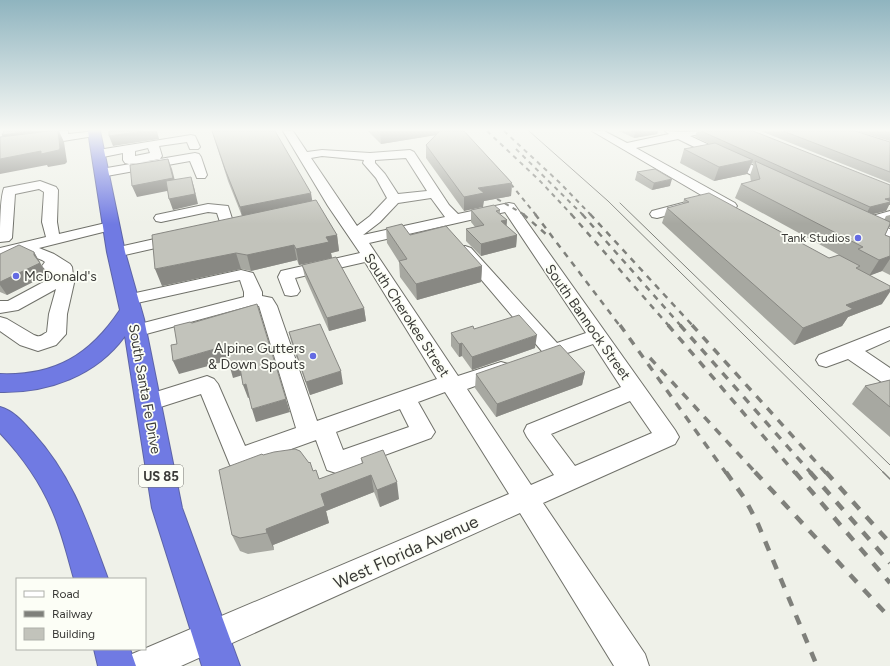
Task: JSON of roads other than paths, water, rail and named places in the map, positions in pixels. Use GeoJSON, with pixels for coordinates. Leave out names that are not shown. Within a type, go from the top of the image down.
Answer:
{"type":"FeatureCollection","features":[{"type":"Feature","properties":{"kind":"highway","name":"South Santa Fe Drive"},"geometry":{"type":"LineString","coordinates":[[99,162],[110,226],[131,314],[167,508],[216,652]]}},
{"type":"Feature","properties":{"kind":"highway"},"geometry":{"type":"LineString","coordinates":[[0,383],[22,384],[41,380],[64,373],[80,365],[95,355],[131,314]]}},
{"type":"Feature","properties":{"kind":"highway"},"geometry":{"type":"LineString","coordinates":[[0,417],[13,429],[40,461],[67,509],[91,578]]}},
{"type":"Feature","properties":{"kind":"highway"},"geometry":{"type":"LineString","coordinates":[[112,650],[117,666]]}},
{"type":"Feature","properties":{"kind":"street"},"geometry":{"type":"LineString","coordinates":[[101,173],[165,162]]}},
{"type":"Feature","properties":{"kind":"street"},"geometry":{"type":"LineString","coordinates":[[197,162],[201,175]]}},
{"type":"Feature","properties":{"kind":"street","name":"South Cherokee Street"},"geometry":{"type":"LineString","coordinates":[[307,162],[328,208],[361,244],[633,666]]}},
{"type":"Feature","properties":{"kind":"street"},"geometry":{"type":"LineString","coordinates":[[369,162],[381,176],[394,199]]}},
{"type":"Feature","properties":{"kind":"street"},"geometry":{"type":"LineString","coordinates":[[415,162],[444,208],[451,229],[553,351]]}},
{"type":"Feature","properties":{"kind":"street"},"geometry":{"type":"LineString","coordinates":[[652,162],[745,214]]}},
{"type":"Feature","properties":{"kind":"street"},"geometry":{"type":"LineString","coordinates":[[737,162],[785,185]]}},
{"type":"Feature","properties":{"kind":"street"},"geometry":{"type":"LineString","coordinates":[[53,237],[51,190],[40,186],[9,191],[2,238],[53,237],[110,226]]}},
{"type":"Feature","properties":{"kind":"street"},"geometry":{"type":"LineString","coordinates":[[361,244],[375,219],[394,199],[435,194]]}},
{"type":"Feature","properties":{"kind":"street"},"geometry":{"type":"LineString","coordinates":[[657,214],[717,199]]}},
{"type":"Feature","properties":{"kind":"street","name":"South Bannock Street"},"geometry":{"type":"LineString","coordinates":[[451,229],[509,207],[667,437]]}},
{"type":"Feature","properties":{"kind":"street"},"geometry":{"type":"LineString","coordinates":[[161,218],[208,208],[223,209],[228,228]]}},
{"type":"Feature","properties":{"kind":"street"},"geometry":{"type":"LineString","coordinates":[[848,215],[890,235]]}},
{"type":"Feature","properties":{"kind":"street"},"geometry":{"type":"LineString","coordinates":[[870,221],[890,215]]}},
{"type":"Feature","properties":{"kind":"street"},"geometry":{"type":"LineString","coordinates":[[213,232],[244,225]]}},
{"type":"Feature","properties":{"kind":"street"},"geometry":{"type":"LineString","coordinates":[[291,291],[286,277],[287,275],[361,244],[451,229]]}},
{"type":"Feature","properties":{"kind":"street"},"geometry":{"type":"LineString","coordinates":[[116,252],[190,236]]}},
{"type":"Feature","properties":{"kind":"street"},"geometry":{"type":"LineString","coordinates":[[0,253],[27,249],[53,237]]}},
{"type":"Feature","properties":{"kind":"street"},"geometry":{"type":"LineString","coordinates":[[6,307],[23,306],[46,299],[56,291],[58,277],[54,268],[28,255],[27,249]]}},
{"type":"Feature","properties":{"kind":"street"},"geometry":{"type":"LineString","coordinates":[[0,323],[27,340],[38,344],[49,340],[56,334],[58,314],[66,283],[64,267],[48,257],[27,249]]}},
{"type":"Feature","properties":{"kind":"street"},"geometry":{"type":"LineString","coordinates":[[131,314],[240,275],[247,277],[253,292],[253,300]]}},
{"type":"Feature","properties":{"kind":"street"},"geometry":{"type":"LineString","coordinates":[[131,314],[253,300],[266,302],[316,430],[336,463],[423,432],[405,398]]}},
{"type":"Feature","properties":{"kind":"street"},"geometry":{"type":"LineString","coordinates":[[826,360],[890,333]]}},
{"type":"Feature","properties":{"kind":"street"},"geometry":{"type":"LineString","coordinates":[[148,403],[208,384],[239,458],[405,398],[598,336]]}},
{"type":"Feature","properties":{"kind":"street"},"geometry":{"type":"LineString","coordinates":[[849,350],[890,378]]}},
{"type":"Feature","properties":{"kind":"street"},"geometry":{"type":"LineString","coordinates":[[571,480],[535,431],[635,390]]}},
{"type":"Feature","properties":{"kind":"street","name":"West Florida Avenue"},"geometry":{"type":"LineString","coordinates":[[144,666],[216,652],[525,500],[667,437]]}},
{"type":"Feature","properties":{"kind":"tram line"},"geometry":{"type":"LineString","coordinates":[[564,162],[608,201],[884,473]]}},
{"type":"Feature","properties":{"kind":"tram line"},"geometry":{"type":"LineString","coordinates":[[620,203],[890,465]]}},
{"type":"Feature","properties":{"kind":"tram line"},"geometry":{"type":"LineString","coordinates":[[884,473],[890,479]]}},
{"type":"Feature","properties":{"kind":"railway"},"geometry":{"type":"LineString","coordinates":[[520,162],[572,215]]}},
{"type":"Feature","properties":{"kind":"railway"},"geometry":{"type":"LineString","coordinates":[[529,162],[582,214]]}},
{"type":"Feature","properties":{"kind":"railway"},"geometry":{"type":"LineString","coordinates":[[538,162],[591,215]]}},
{"type":"Feature","properties":{"kind":"railway"},"geometry":{"type":"LineString","coordinates":[[505,177],[536,215]]}},
{"type":"Feature","properties":{"kind":"railway"},"geometry":{"type":"LineString","coordinates":[[497,199],[525,215]]}},
{"type":"Feature","properties":{"kind":"railway"},"geometry":{"type":"LineString","coordinates":[[523,214],[547,235]]}},
{"type":"Feature","properties":{"kind":"railway"},"geometry":{"type":"LineString","coordinates":[[535,214],[620,326]]}},
{"type":"Feature","properties":{"kind":"railway"},"geometry":{"type":"LineString","coordinates":[[571,214],[669,326]]}},
{"type":"Feature","properties":{"kind":"railway"},"geometry":{"type":"LineString","coordinates":[[582,214],[681,326]]}},
{"type":"Feature","properties":{"kind":"railway"},"geometry":{"type":"LineString","coordinates":[[590,214],[693,326]]}},
{"type":"Feature","properties":{"kind":"railway"},"geometry":{"type":"LineString","coordinates":[[620,325],[726,473]]}},
{"type":"Feature","properties":{"kind":"railway"},"geometry":{"type":"LineString","coordinates":[[668,325],[795,473]]}},
{"type":"Feature","properties":{"kind":"railway"},"geometry":{"type":"LineString","coordinates":[[680,325],[811,473]]}},
{"type":"Feature","properties":{"kind":"railway"},"geometry":{"type":"LineString","coordinates":[[692,325],[826,473]]}},
{"type":"Feature","properties":{"kind":"railway"},"geometry":{"type":"LineString","coordinates":[[650,358],[756,473]]}},
{"type":"Feature","properties":{"kind":"railway"},"geometry":{"type":"LineString","coordinates":[[726,472],[745,499],[758,524],[817,666]]}},
{"type":"Feature","properties":{"kind":"railway"},"geometry":{"type":"LineString","coordinates":[[755,472],[890,618]]}},
{"type":"Feature","properties":{"kind":"railway"},"geometry":{"type":"LineString","coordinates":[[795,472],[890,583]]}},
{"type":"Feature","properties":{"kind":"railway"},"geometry":{"type":"LineString","coordinates":[[810,472],[890,563]]}},
{"type":"Feature","properties":{"kind":"railway"},"geometry":{"type":"LineString","coordinates":[[826,472],[890,543]]}},
{"type":"Feature","properties":{"kind":"place","name":"Tank Studios"},"geometry":{"type":"Point","coordinates":[858,238]}},
{"type":"Feature","properties":{"kind":"place","name":"McDonald's"},"geometry":{"type":"Point","coordinates":[16,276]}},
{"type":"Feature","properties":{"kind":"place","name":"Alpine Gutters & Down Spouts"},"geometry":{"type":"Point","coordinates":[313,356]}}]}
